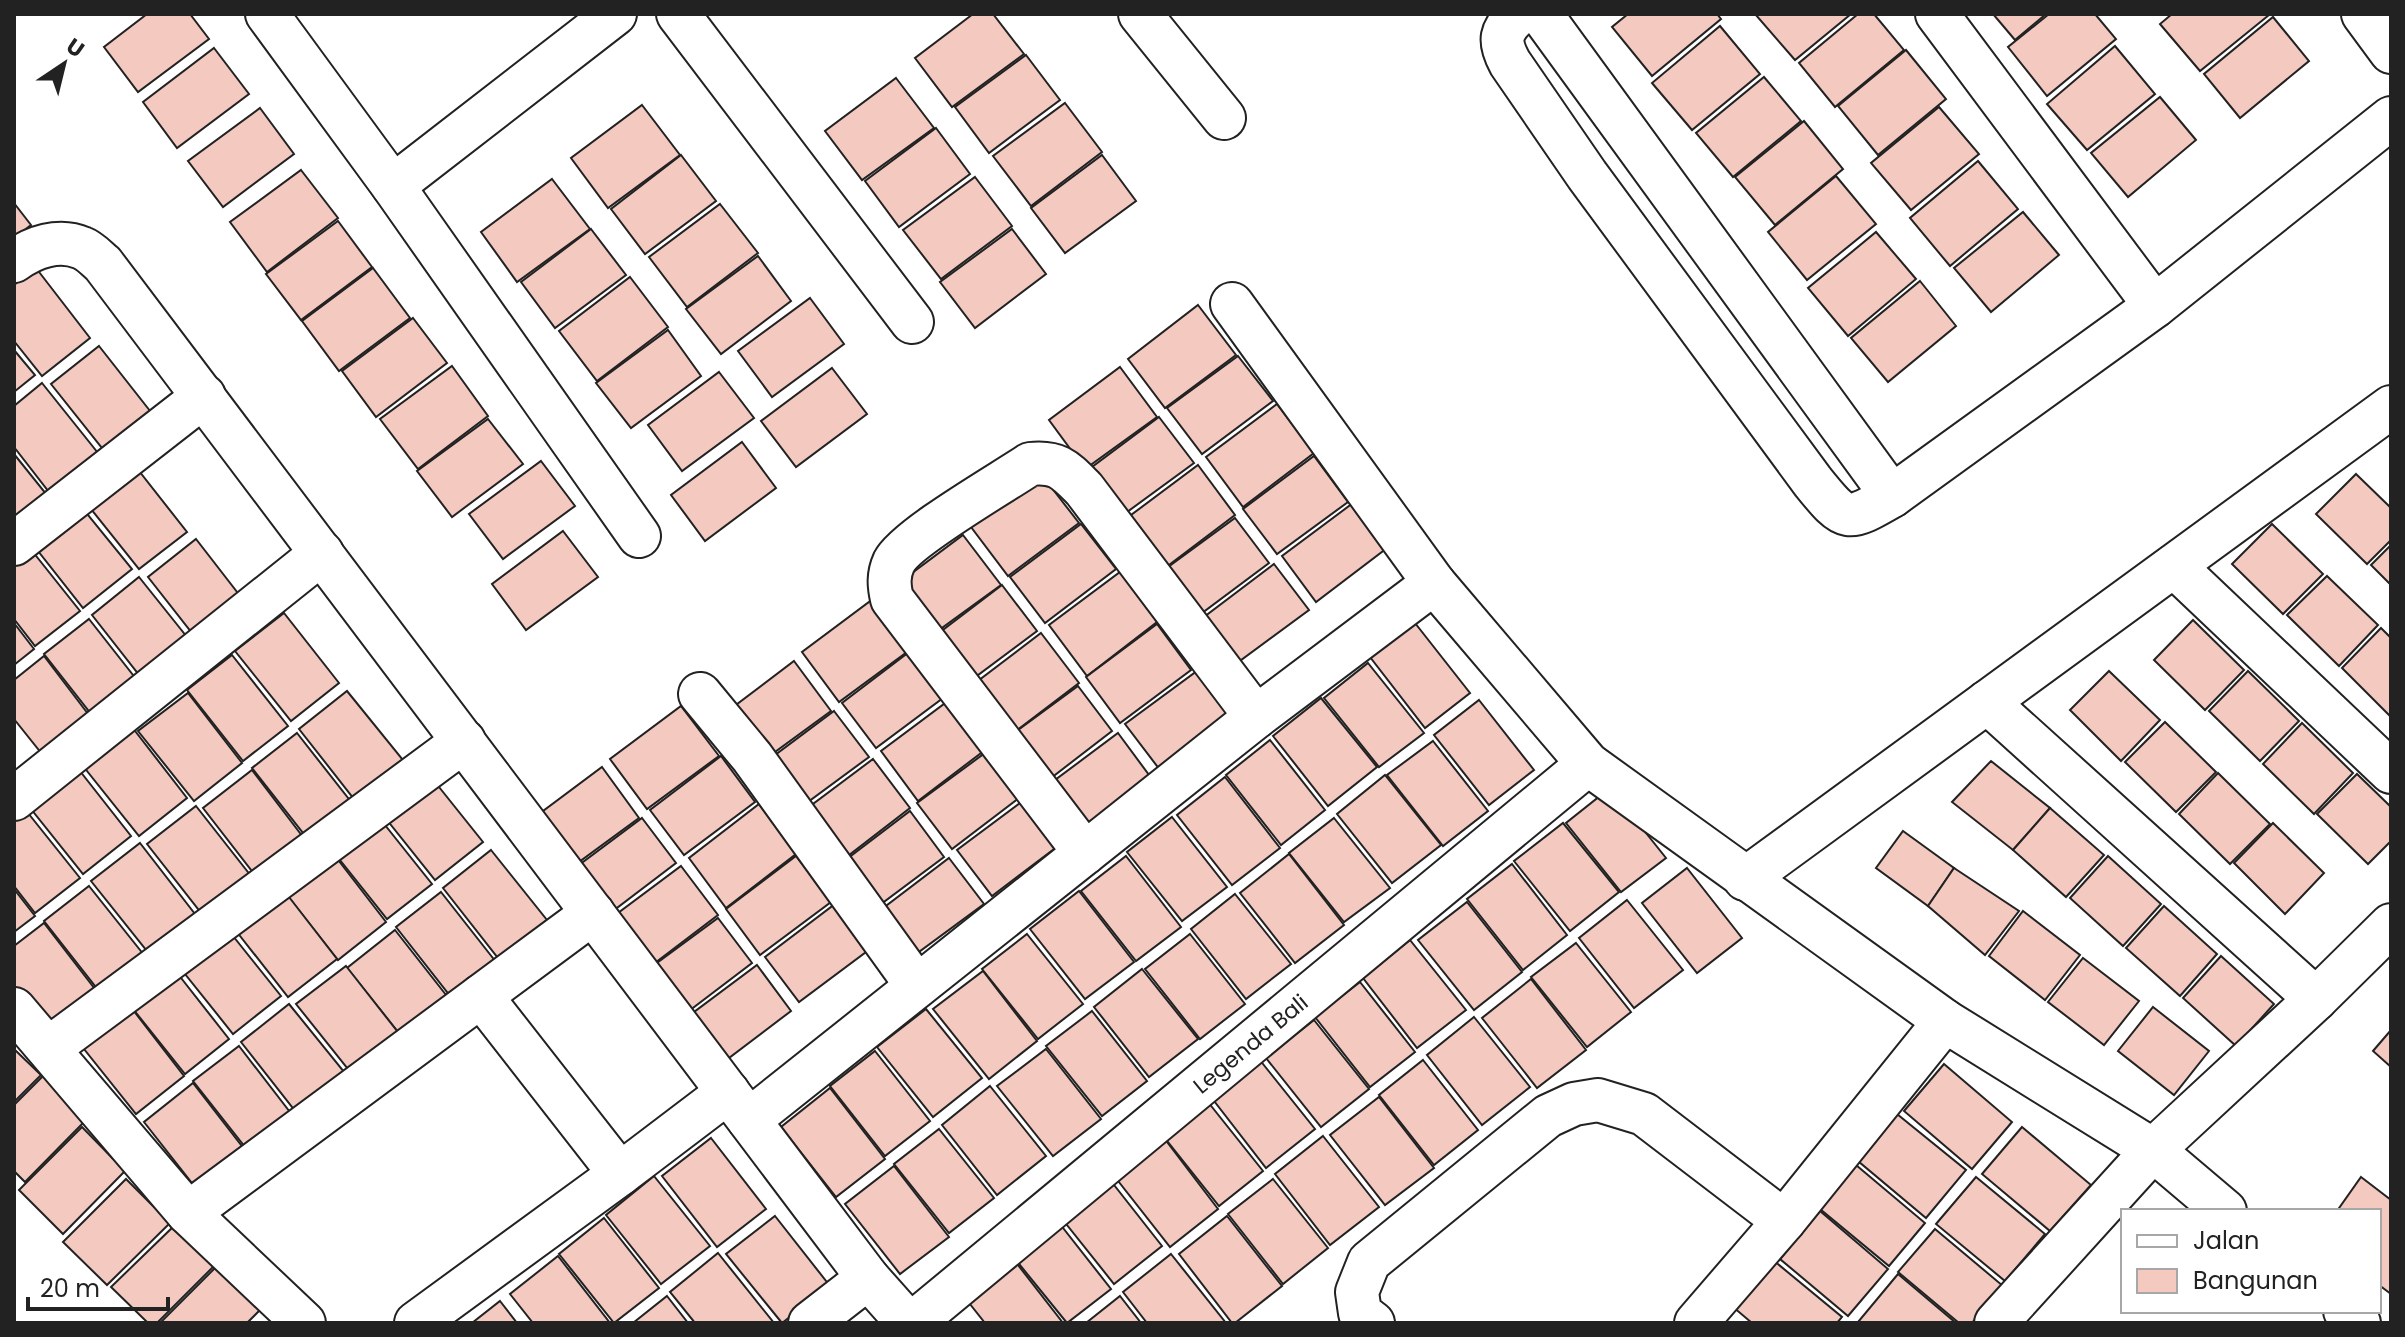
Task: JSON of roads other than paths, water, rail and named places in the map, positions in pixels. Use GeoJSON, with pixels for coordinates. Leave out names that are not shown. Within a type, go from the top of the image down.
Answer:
{"type":"FeatureCollection","features":[{"type":"Feature","properties":{"kind":"street"},"geometry":{"type":"LineString","coordinates":[[267,14],[393,186],[639,536]]}},
{"type":"Feature","properties":{"kind":"street"},"geometry":{"type":"LineString","coordinates":[[393,186],[615,14]]}},
{"type":"Feature","properties":{"kind":"street"},"geometry":{"type":"LineString","coordinates":[[678,14],[912,322]]}},
{"type":"Feature","properties":{"kind":"street"},"geometry":{"type":"LineString","coordinates":[[1140,14],[1224,118]]}},
{"type":"Feature","properties":{"kind":"street"},"geometry":{"type":"LineString","coordinates":[[1519,14],[1508,23],[1503,33],[1504,51],[1510,63],[1587,175],[1820,490],[1842,514],[1861,514],[1892,496],[2155,306],[2391,118]]}},
{"type":"Feature","properties":{"kind":"street"},"geometry":{"type":"LineString","coordinates":[[1541,14],[1892,496]]}},
{"type":"Feature","properties":{"kind":"street"},"geometry":{"type":"LineString","coordinates":[[1937,14],[2155,306]]}},
{"type":"Feature","properties":{"kind":"street"},"geometry":{"type":"LineString","coordinates":[[2363,14],[2391,52]]}},
{"type":"Feature","properties":{"kind":"street"},"geometry":{"type":"LineString","coordinates":[[14,261],[28,250],[59,243],[84,248],[103,264],[868,1278],[910,1323]]}},
{"type":"Feature","properties":{"kind":"street"},"geometry":{"type":"LineString","coordinates":[[1232,304],[1434,583],[1588,764],[1945,1021],[2153,1150],[2223,1209]]}},
{"type":"Feature","properties":{"kind":"street"},"geometry":{"type":"LineString","coordinates":[[14,544],[204,396]]}},
{"type":"Feature","properties":{"kind":"street"},"geometry":{"type":"LineString","coordinates":[[1745,879],[2174,566],[2383,425]]}},
{"type":"Feature","properties":{"kind":"street"},"geometry":{"type":"LineString","coordinates":[[1085,853],[892,599],[889,580],[895,561],[911,542],[1030,464],[1048,462],[1064,470],[1084,489],[1256,717]]}},
{"type":"Feature","properties":{"kind":"street"},"geometry":{"type":"LineString","coordinates":[[21,781],[322,553]]}},
{"type":"Feature","properties":{"kind":"street"},"geometry":{"type":"LineString","coordinates":[[2174,566],[2391,772]]}},
{"type":"Feature","properties":{"kind":"street"},"geometry":{"type":"LineString","coordinates":[[416,1323],[620,1174],[738,1106],[917,986],[1256,717],[1434,583]]}},
{"type":"Feature","properties":{"kind":"street"},"geometry":{"type":"LineString","coordinates":[[700,694],[752,757],[917,986]]}},
{"type":"Feature","properties":{"kind":"street"},"geometry":{"type":"LineString","coordinates":[[1987,702],[2316,999]]}},
{"type":"Feature","properties":{"kind":"street"},"geometry":{"type":"LineString","coordinates":[[49,1048],[464,741]]}},
{"type":"Feature","properties":{"kind":"street","name":"Legenda Bali"},"geometry":{"type":"LineString","coordinates":[[910,1323],[1588,764]]}},
{"type":"Feature","properties":{"kind":"street"},"geometry":{"type":"LineString","coordinates":[[188,1213],[593,913]]}},
{"type":"Feature","properties":{"kind":"street"},"geometry":{"type":"LineString","coordinates":[[1996,1323],[2153,1150],[2391,925]]}},
{"type":"Feature","properties":{"kind":"street"},"geometry":{"type":"LineString","coordinates":[[481,996],[620,1174]]}},
{"type":"Feature","properties":{"kind":"street"},"geometry":{"type":"LineString","coordinates":[[14,1009],[188,1213],[304,1323]]}},
{"type":"Feature","properties":{"kind":"street"},"geometry":{"type":"LineString","coordinates":[[1696,1323],[1784,1221],[1945,1021]]}},
{"type":"Feature","properties":{"kind":"street"},"geometry":{"type":"LineString","coordinates":[[1373,1323],[1360,1313],[1357,1292],[1369,1262],[1548,1116],[1574,1104],[1598,1100],[1644,1114],[1784,1221]]}},
{"type":"Feature","properties":{"kind":"street"},"geometry":{"type":"LineString","coordinates":[[810,1323],[868,1278]]}}]}
